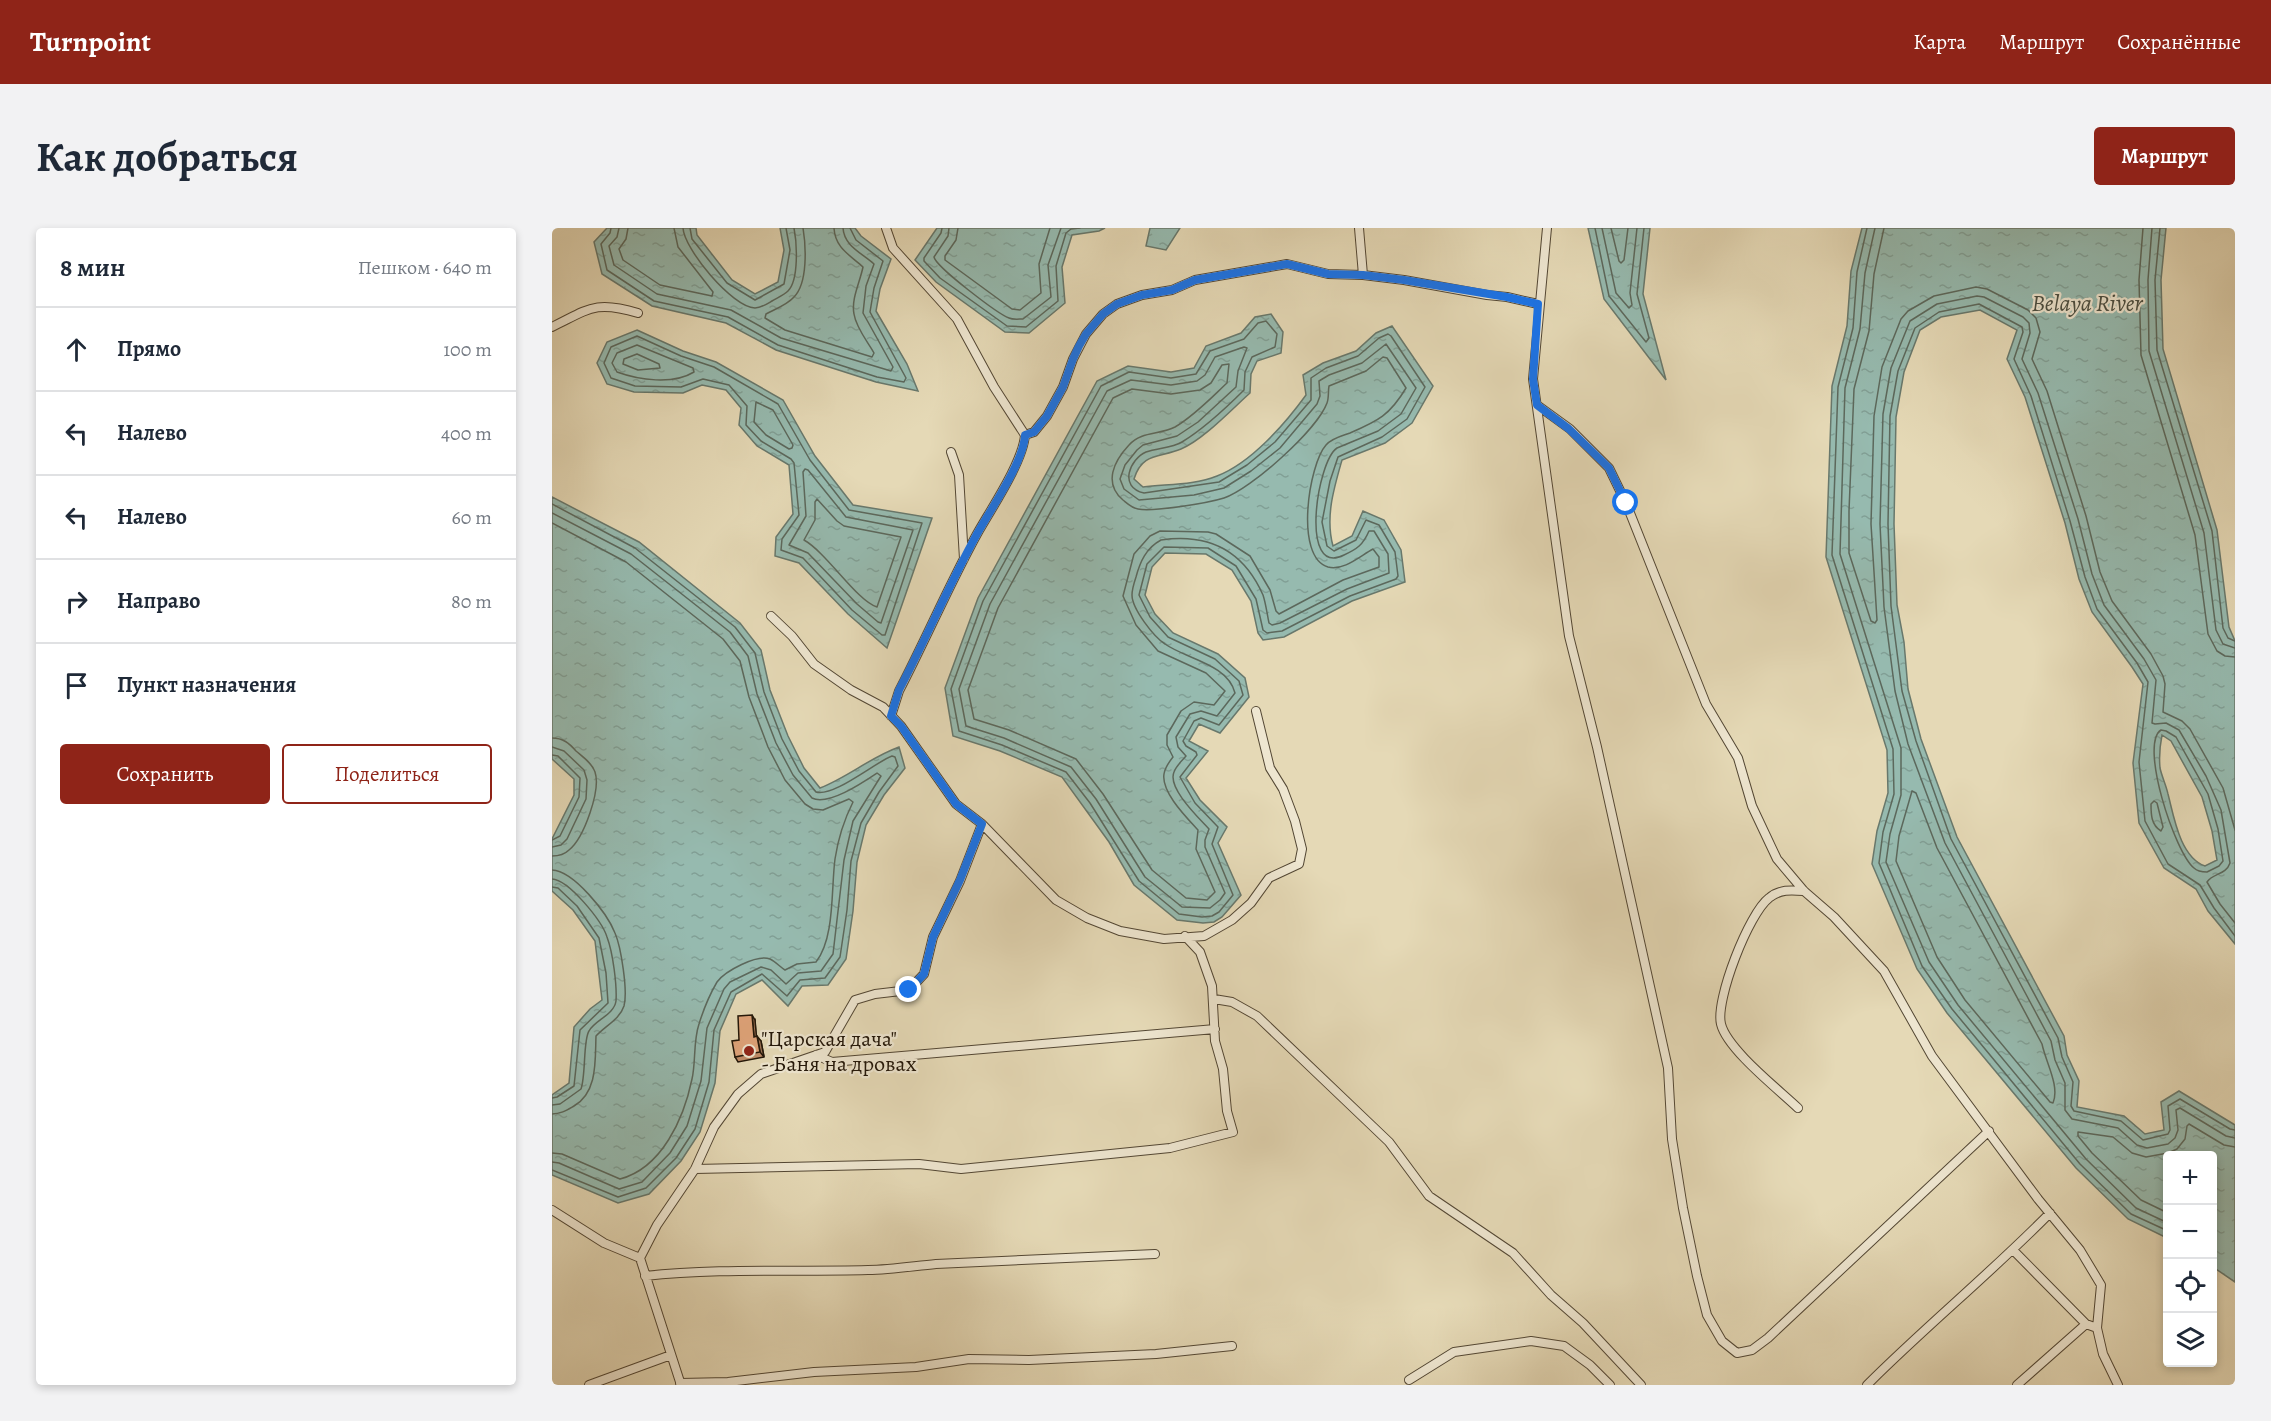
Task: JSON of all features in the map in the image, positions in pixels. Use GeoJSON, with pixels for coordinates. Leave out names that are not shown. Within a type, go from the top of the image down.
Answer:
{"type":"FeatureCollection","features":[{"type":"Feature","properties":{"kind":"lane"},"geometry":{"type":"LineString","coordinates":[[886,228],[893,248],[957,319],[994,387],[1025,435],[1017,459],[899,690],[891,716]]}},
{"type":"Feature","properties":{"kind":"lane"},"geometry":{"type":"LineString","coordinates":[[1359,228],[1363,275]]}},
{"type":"Feature","properties":{"kind":"lane"},"geometry":{"type":"LineString","coordinates":[[1547,228],[1538,304],[1533,379],[1569,636],[1597,747],[1668,1068],[1671,1139],[1697,1276],[1707,1316],[1722,1341],[1737,1353],[1752,1350],[1768,1338],[1989,1131]]}},
{"type":"Feature","properties":{"kind":"lane"},"geometry":{"type":"LineString","coordinates":[[1025,435],[1034,432],[1047,416],[1063,387],[1073,359],[1086,334],[1103,314],[1117,304],[1142,295],[1172,290],[1195,280],[1287,264],[1328,274],[1363,275],[1507,297],[1538,304]]}},
{"type":"Feature","properties":{"kind":"lane"},"geometry":{"type":"LineString","coordinates":[[552,327],[597,306],[618,307],[638,313]]}},
{"type":"Feature","properties":{"kind":"lane"},"geometry":{"type":"LineString","coordinates":[[1537,405],[1569,429],[1609,468],[1626,503],[1706,704],[1738,758],[1757,817],[1777,859],[1804,891],[1833,917],[1884,971],[1932,1056],[2080,1250],[2101,1285],[2097,1328],[2103,1354],[2118,1385]]}},
{"type":"Feature","properties":{"kind":"lane"},"geometry":{"type":"LineString","coordinates":[[951,452],[959,475],[964,560]]}},
{"type":"Feature","properties":{"kind":"lane"},"geometry":{"type":"LineString","coordinates":[[771,616],[792,636],[814,664],[851,690],[883,707],[901,726],[956,804],[982,824],[1056,900],[1087,918],[1120,931],[1164,939],[1204,936],[1232,920],[1251,903],[1269,878],[1299,864],[1302,849],[1295,821],[1283,789],[1269,768],[1256,711]]}},
{"type":"Feature","properties":{"kind":"lane"},"geometry":{"type":"LineString","coordinates":[[982,824],[960,880],[933,937],[924,974],[909,990],[875,994],[855,1000],[825,1052],[761,1074],[738,1094],[714,1128],[695,1170],[657,1225],[640,1258],[681,1384],[728,1382],[814,1372],[916,1367],[969,1359],[1029,1360],[1156,1354],[1232,1346]]}},
{"type":"Feature","properties":{"kind":"lane"},"geometry":{"type":"LineString","coordinates":[[1798,1108],[1735,1050],[1721,1024],[1720,1001],[1752,919],[1769,898],[1786,889],[1804,891]]}},
{"type":"Feature","properties":{"kind":"lane"},"geometry":{"type":"LineString","coordinates":[[695,1170],[919,1164],[961,1169],[1170,1148],[1233,1132],[1227,1111],[1223,1069],[1215,1041],[1212,986],[1200,952],[1185,936]]}},
{"type":"Feature","properties":{"kind":"lane"},"geometry":{"type":"LineString","coordinates":[[1214,999],[1232,1002],[1257,1016],[1389,1142],[1429,1196],[1513,1253],[1551,1295],[1583,1323],[1641,1385]]}},
{"type":"Feature","properties":{"kind":"lane"},"geometry":{"type":"LineString","coordinates":[[816,1055],[832,1062],[1215,1029]]}},
{"type":"Feature","properties":{"kind":"lane"},"geometry":{"type":"LineString","coordinates":[[552,1210],[604,1243],[640,1258]]}},
{"type":"Feature","properties":{"kind":"lane"},"geometry":{"type":"LineString","coordinates":[[1867,1385],[2050,1213]]}},
{"type":"Feature","properties":{"kind":"lane"},"geometry":{"type":"LineString","coordinates":[[2013,1250],[2086,1324],[2097,1328]]}},
{"type":"Feature","properties":{"kind":"lane"},"geometry":{"type":"LineString","coordinates":[[645,1275],[728,1270],[769,1272],[872,1270],[1155,1254]]}},
{"type":"Feature","properties":{"kind":"lane"},"geometry":{"type":"LineString","coordinates":[[2017,1385],[2086,1324]]}},
{"type":"Feature","properties":{"kind":"lane"},"geometry":{"type":"LineString","coordinates":[[1409,1380],[1454,1352],[1531,1341],[1564,1346],[1590,1365],[1610,1385]]}},
{"type":"Feature","properties":{"kind":"lane"},"geometry":{"type":"LineString","coordinates":[[589,1385],[671,1355]]}},
{"type":"Feature","properties":{"kind":"water"},"geometry":{"type":"Polygon","coordinates":[[[607,228],[696,228],[697,235],[732,280],[755,294],[778,282],[784,250],[780,228],[855,228],[861,236],[891,259],[880,289],[876,311],[907,364],[918,391],[876,382],[776,350],[726,323],[652,306],[602,274],[594,242],[607,228]]]}},
{"type":"Feature","properties":{"kind":"water"},"geometry":{"type":"Polygon","coordinates":[[[937,228],[1105,228],[1072,235],[1062,267],[1065,303],[1029,333],[1005,332],[936,282],[915,260],[937,228]]]}},
{"type":"Feature","properties":{"kind":"water"},"geometry":{"type":"Polygon","coordinates":[[[1150,228],[1180,228],[1166,250],[1146,246],[1150,228]]]}},
{"type":"Feature","properties":{"kind":"water"},"geometry":{"type":"Polygon","coordinates":[[[1588,228],[1650,228],[1643,294],[1666,380],[1604,299],[1588,228]]]}},
{"type":"Feature","properties":{"kind":"water","name":"Belaya River"},"geometry":{"type":"Polygon","coordinates":[[[1862,228],[2166,228],[2161,280],[2163,349],[2217,530],[2229,627],[2235,641],[2235,944],[2208,911],[2196,889],[2164,868],[2139,823],[2133,763],[2143,684],[2092,612],[2079,579],[2065,523],[2025,397],[2007,359],[2017,330],[1980,310],[1941,317],[1920,330],[1904,372],[1896,417],[1894,524],[1897,605],[1904,642],[1908,689],[1921,739],[1957,837],[2064,1036],[2067,1055],[2079,1081],[2077,1107],[2124,1116],[2145,1134],[2164,1130],[2161,1102],[2179,1091],[2235,1125],[2235,1282],[2217,1270],[2217,1151],[2163,1151],[2163,1236],[2128,1219],[2076,1168],[1947,1013],[1917,969],[1872,864],[1877,831],[1888,793],[1887,750],[1826,557],[1832,386],[1847,326],[1851,271],[1862,228]],[[2162,735],[2160,768],[2179,835],[2190,854],[2205,866],[2217,860],[2212,831],[2202,797],[2171,741],[2162,735]]]}},
{"type":"Feature","properties":{"kind":"water"},"geometry":{"type":"Polygon","coordinates":[[[1271,314],[1283,332],[1281,353],[1257,361],[1251,374],[1250,393],[1208,432],[1190,445],[1147,460],[1137,470],[1134,479],[1143,487],[1181,484],[1208,479],[1230,470],[1266,442],[1298,406],[1306,395],[1303,375],[1323,363],[1356,351],[1376,333],[1392,326],[1433,386],[1412,423],[1385,443],[1342,460],[1330,513],[1330,524],[1333,546],[1352,536],[1363,511],[1384,520],[1401,550],[1405,582],[1352,601],[1284,637],[1263,640],[1258,633],[1251,601],[1232,570],[1206,554],[1165,553],[1152,567],[1145,595],[1155,614],[1173,633],[1218,654],[1245,678],[1249,697],[1220,733],[1199,724],[1189,741],[1208,751],[1186,778],[1200,800],[1227,827],[1218,843],[1241,895],[1222,917],[1214,922],[1177,920],[1134,885],[1109,842],[1062,777],[1000,751],[953,736],[945,688],[978,598],[1097,381],[1128,366],[1171,372],[1194,368],[1206,346],[1241,333],[1255,317],[1271,314]]]}},
{"type":"Feature","properties":{"kind":"water"},"geometry":{"type":"Polygon","coordinates":[[[637,330],[683,351],[716,362],[783,400],[815,456],[853,505],[932,518],[887,648],[848,614],[799,563],[775,556],[776,537],[793,514],[789,465],[757,446],[739,425],[741,408],[726,390],[702,385],[683,393],[634,392],[607,384],[597,363],[607,342],[637,330]]]}},
{"type":"Feature","properties":{"kind":"water"},"geometry":{"type":"Polygon","coordinates":[[[552,497],[639,542],[740,623],[761,650],[770,690],[788,736],[804,768],[820,788],[899,747],[905,768],[884,795],[866,825],[857,862],[846,959],[828,985],[802,986],[788,1006],[762,980],[736,994],[720,1031],[715,1083],[700,1132],[681,1161],[649,1194],[618,1203],[552,1175],[552,1095],[569,1083],[574,1027],[590,1009],[602,1000],[595,941],[573,910],[552,891],[552,839],[574,795],[574,779],[552,759],[552,497]]]}},
{"type":"Feature","properties":{"kind":"building"},"geometry":{"type":"Polygon","coordinates":[[[752,1015],[754,1037],[757,1036],[760,1052],[735,1057],[732,1041],[739,1040],[738,1016],[752,1015]]]}},
{"type":"Feature","properties":{"kind":"place","name":"\"Царская дача\" - Баня на дровах"},"geometry":{"type":"Point","coordinates":[749,1051]}},
{"type":"Feature","properties":{"kind":"route"},"geometry":{"type":"LineString","coordinates":[[909,990],[924,974],[933,937],[960,880],[982,824],[956,804],[901,726],[891,716],[899,690],[976,535],[1017,459],[1025,435],[1034,432],[1047,416],[1063,387],[1073,359],[1086,334],[1103,314],[1117,304],[1142,295],[1172,290],[1195,280],[1287,264],[1328,274],[1404,280],[1538,304],[1533,379],[1537,405],[1569,429],[1609,468],[1626,503]]}}]}
